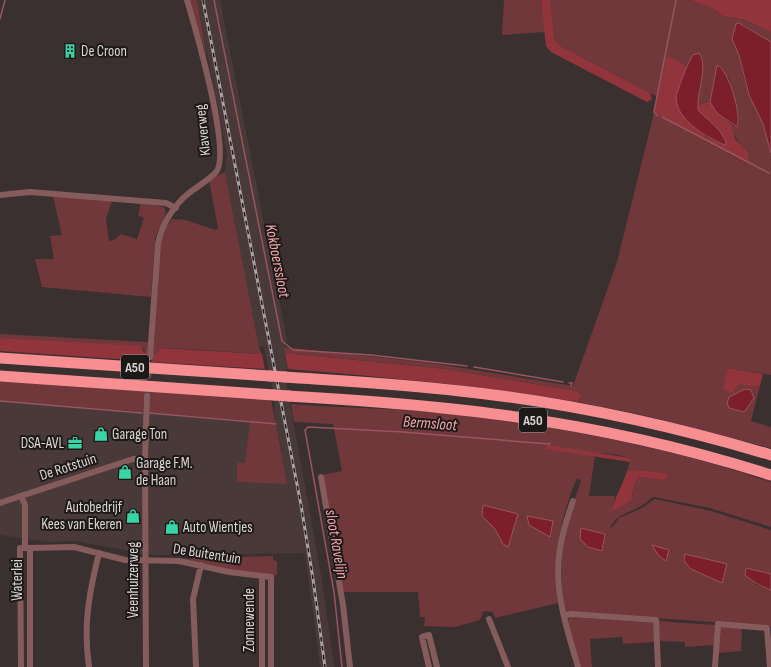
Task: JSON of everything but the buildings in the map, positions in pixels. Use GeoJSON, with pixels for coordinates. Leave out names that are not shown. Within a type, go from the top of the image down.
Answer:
{"type":"FeatureCollection","features":[{"type":"Feature","properties":{"kind":"highway","name":"A50"},"geometry":{"type":"LineString","coordinates":[[0,358],[460,390],[555,404],[689,432],[771,455]]}},
{"type":"Feature","properties":{"kind":"highway","name":"A50"},"geometry":{"type":"LineString","coordinates":[[0,376],[444,408],[540,421],[657,444],[771,475]]}},
{"type":"Feature","properties":{"kind":"street","name":"Klaverweg"},"geometry":{"type":"LineString","coordinates":[[176,208],[188,194],[214,173],[220,161],[214,102],[204,56],[187,0]]}},
{"type":"Feature","properties":{"kind":"street"},"geometry":{"type":"LineString","coordinates":[[0,196],[24,192],[45,193],[166,203],[176,208],[163,227],[159,239],[150,357]]}},
{"type":"Feature","properties":{"kind":"street","name":"Veenhuizerweg"},"geometry":{"type":"LineString","coordinates":[[146,667],[145,459],[147,396]]}},
{"type":"Feature","properties":{"kind":"street","name":"De Rotstuin"},"geometry":{"type":"LineString","coordinates":[[0,503],[133,459],[145,459]]}},
{"type":"Feature","properties":{"kind":"street"},"geometry":{"type":"LineString","coordinates":[[321,477],[342,605],[350,667]]}},
{"type":"Feature","properties":{"kind":"street"},"geometry":{"type":"LineString","coordinates":[[22,496],[25,505],[27,548]]}},
{"type":"Feature","properties":{"kind":"street"},"geometry":{"type":"LineString","coordinates":[[573,501],[562,535],[558,560],[561,602],[578,667]]}},
{"type":"Feature","properties":{"kind":"street","name":"De Buitentuin"},"geometry":{"type":"LineString","coordinates":[[27,548],[74,547],[122,559],[179,561],[229,572],[262,576]]}},
{"type":"Feature","properties":{"kind":"street","name":"Waterlei"},"geometry":{"type":"LineString","coordinates":[[21,667],[20,548],[27,548],[30,667]]}},
{"type":"Feature","properties":{"kind":"street"},"geometry":{"type":"LineString","coordinates":[[89,667],[87,651],[87,605],[99,553]]}},
{"type":"Feature","properties":{"kind":"street"},"geometry":{"type":"LineString","coordinates":[[196,667],[193,599],[200,565]]}},
{"type":"Feature","properties":{"kind":"street","name":"Zonnewende"},"geometry":{"type":"LineString","coordinates":[[262,667],[262,576],[271,577],[271,667]]}},
{"type":"Feature","properties":{"kind":"street"},"geometry":{"type":"LineString","coordinates":[[564,616],[571,614],[656,620],[658,667]]}},
{"type":"Feature","properties":{"kind":"street"},"geometry":{"type":"LineString","coordinates":[[489,619],[508,667]]}},
{"type":"Feature","properties":{"kind":"street"},"geometry":{"type":"LineString","coordinates":[[715,667],[718,624],[767,628],[770,667]]}},
{"type":"Feature","properties":{"kind":"street"},"geometry":{"type":"LineString","coordinates":[[429,667],[422,637],[429,635],[437,667]]}},
{"type":"Feature","properties":{"kind":"shaded area"},"geometry":{"type":"Polygon","coordinates":[[[189,0],[197,0],[207,57],[189,0]]]}},
{"type":"Feature","properties":{"kind":"shaded area"},"geometry":{"type":"Polygon","coordinates":[[[197,0],[220,0],[287,340],[284,347],[288,369],[284,370],[322,580],[334,667],[320,667],[305,553],[153,555],[75,541],[48,542],[0,535],[0,400],[273,417],[275,402],[264,347],[259,347],[225,172],[227,156],[197,0]]]}},
{"type":"Feature","properties":{"kind":"shaded area"},"geometry":{"type":"Polygon","coordinates":[[[504,0],[541,0],[545,32],[502,35],[504,0]]]}},
{"type":"Feature","properties":{"kind":"shaded area"},"geometry":{"type":"Polygon","coordinates":[[[541,0],[550,0],[555,40],[559,45],[650,93],[652,98],[651,100],[647,102],[551,52],[546,46],[541,0]]]}},
{"type":"Feature","properties":{"kind":"shaded area"},"geometry":{"type":"Polygon","coordinates":[[[550,0],[690,0],[714,9],[723,16],[745,20],[771,32],[771,42],[742,24],[736,24],[734,31],[745,83],[763,124],[771,153],[771,375],[728,368],[734,377],[741,383],[754,387],[760,386],[751,421],[771,427],[771,448],[643,415],[578,402],[580,400],[576,391],[445,369],[285,353],[284,347],[431,363],[573,386],[617,262],[654,113],[747,164],[748,152],[737,140],[733,130],[732,125],[737,127],[738,116],[729,78],[715,73],[710,102],[697,105],[702,69],[693,55],[687,66],[667,55],[658,97],[559,45],[555,40],[550,0]],[[754,398],[729,408],[744,412],[754,398]]]}},
{"type":"Feature","properties":{"kind":"shaded area"},"geometry":{"type":"Polygon","coordinates":[[[690,0],[771,0],[771,32],[745,20],[723,16],[714,9],[690,0]]]}},
{"type":"Feature","properties":{"kind":"shaded area"},"geometry":{"type":"Polygon","coordinates":[[[739,23],[771,42],[771,153],[763,124],[749,95],[739,55],[732,39],[736,24],[739,23]]]}},
{"type":"Feature","properties":{"kind":"shaded area"},"geometry":{"type":"Polygon","coordinates":[[[699,53],[702,59],[703,73],[698,110],[719,130],[726,141],[725,145],[710,138],[694,127],[687,121],[678,107],[676,96],[682,79],[691,58],[693,55],[699,53]]]}},
{"type":"Feature","properties":{"kind":"shaded area"},"geometry":{"type":"Polygon","coordinates":[[[667,55],[687,66],[680,85],[686,120],[706,137],[723,144],[720,134],[698,110],[697,105],[710,102],[717,113],[732,125],[735,139],[748,152],[748,164],[654,113],[667,55]]]}},
{"type":"Feature","properties":{"kind":"shaded area"},"geometry":{"type":"Polygon","coordinates":[[[717,65],[722,69],[730,84],[738,113],[737,127],[717,113],[710,102],[717,65]]]}},
{"type":"Feature","properties":{"kind":"shaded area"},"geometry":{"type":"Polygon","coordinates":[[[225,172],[259,347],[262,354],[161,348],[157,353],[153,354],[160,243],[165,229],[172,219],[185,220],[216,230],[218,228],[209,180],[225,172]]]}},
{"type":"Feature","properties":{"kind":"shaded area"},"geometry":{"type":"Polygon","coordinates":[[[53,196],[112,201],[106,219],[109,241],[114,240],[121,234],[137,239],[144,218],[138,215],[141,203],[164,207],[164,219],[155,239],[151,297],[42,287],[35,259],[54,259],[50,236],[62,235],[53,196]]]}},
{"type":"Feature","properties":{"kind":"shaded area"},"geometry":{"type":"Polygon","coordinates":[[[0,334],[148,342],[148,353],[145,353],[144,349],[0,338],[0,334]]]}},
{"type":"Feature","properties":{"kind":"shaded area"},"geometry":{"type":"Polygon","coordinates":[[[0,338],[140,346],[145,353],[148,353],[147,361],[0,351],[0,338]]]}},
{"type":"Feature","properties":{"kind":"shaded area"},"geometry":{"type":"Polygon","coordinates":[[[161,348],[262,354],[265,369],[152,362],[153,354],[157,353],[161,348]]]}},
{"type":"Feature","properties":{"kind":"shaded area"},"geometry":{"type":"Polygon","coordinates":[[[285,353],[445,369],[576,391],[581,396],[578,402],[433,382],[288,369],[285,353]]]}},
{"type":"Feature","properties":{"kind":"shaded area"},"geometry":{"type":"Polygon","coordinates":[[[728,368],[763,374],[760,386],[752,387],[739,384],[732,393],[728,392],[723,388],[728,368]]]}},
{"type":"Feature","properties":{"kind":"shaded area"},"geometry":{"type":"Polygon","coordinates":[[[0,381],[271,399],[287,484],[237,482],[237,463],[245,463],[250,421],[148,412],[150,397],[144,396],[143,412],[0,401],[0,381]]]}},
{"type":"Feature","properties":{"kind":"shaded area"},"geometry":{"type":"Polygon","coordinates":[[[745,389],[751,390],[754,398],[744,412],[729,408],[727,403],[729,397],[745,389]]]}},
{"type":"Feature","properties":{"kind":"shaded area"},"geometry":{"type":"Polygon","coordinates":[[[291,404],[423,411],[483,418],[608,438],[731,469],[771,482],[771,527],[710,508],[654,497],[641,506],[618,518],[610,530],[619,518],[640,509],[655,499],[711,511],[771,530],[771,574],[746,568],[745,574],[757,585],[771,590],[771,626],[566,612],[561,578],[563,545],[570,513],[581,481],[577,478],[566,508],[559,539],[556,572],[558,603],[495,618],[493,612],[486,611],[483,612],[480,620],[455,627],[424,626],[425,617],[420,617],[418,592],[341,592],[322,475],[342,471],[333,424],[294,422],[291,404]],[[546,449],[595,456],[589,496],[615,496],[613,511],[632,496],[635,483],[639,477],[665,480],[666,473],[636,470],[627,471],[631,458],[613,454],[546,449]],[[552,521],[541,531],[549,536],[550,536],[552,521]]]}},
{"type":"Feature","properties":{"kind":"shaded area"},"geometry":{"type":"Polygon","coordinates":[[[547,445],[631,458],[630,462],[545,449],[547,445]]]}},
{"type":"Feature","properties":{"kind":"shaded area"},"geometry":{"type":"Polygon","coordinates":[[[636,470],[666,473],[667,477],[665,480],[639,477],[635,483],[631,500],[612,512],[627,471],[636,470]]]}},
{"type":"Feature","properties":{"kind":"shaded area"},"geometry":{"type":"Polygon","coordinates":[[[483,505],[518,514],[508,547],[503,544],[495,529],[482,516],[483,505]]]}},
{"type":"Feature","properties":{"kind":"shaded area"},"geometry":{"type":"Polygon","coordinates":[[[527,516],[553,521],[550,537],[529,525],[527,516]]]}},
{"type":"Feature","properties":{"kind":"shaded area"},"geometry":{"type":"Polygon","coordinates":[[[581,528],[605,534],[602,551],[588,547],[580,539],[581,528]]]}},
{"type":"Feature","properties":{"kind":"shaded area"},"geometry":{"type":"Polygon","coordinates":[[[652,545],[669,550],[666,561],[658,555],[652,545]]]}},
{"type":"Feature","properties":{"kind":"shaded area"},"geometry":{"type":"Polygon","coordinates":[[[685,554],[727,564],[722,583],[691,569],[684,561],[685,554]]]}},
{"type":"Feature","properties":{"kind":"shaded area"},"geometry":{"type":"Polygon","coordinates":[[[273,556],[273,560],[277,561],[277,575],[275,575],[273,581],[181,559],[273,556]]]}},
{"type":"Feature","properties":{"kind":"shaded area"},"geometry":{"type":"Polygon","coordinates":[[[746,568],[771,574],[771,590],[757,584],[745,575],[746,568]]]}},
{"type":"Feature","properties":{"kind":"shaded area"},"geometry":{"type":"Polygon","coordinates":[[[571,617],[653,623],[655,642],[623,644],[622,637],[590,639],[592,667],[579,667],[568,620],[571,617]]]}},
{"type":"Feature","properties":{"kind":"shaded area"},"geometry":{"type":"Polygon","coordinates":[[[657,621],[715,625],[714,645],[685,647],[685,642],[659,641],[657,621]]]}},
{"type":"Feature","properties":{"kind":"shaded area"},"geometry":{"type":"Polygon","coordinates":[[[719,626],[742,628],[741,651],[718,653],[719,626]]]}},
{"type":"Feature","properties":{"kind":"waterway"},"geometry":{"type":"LineString","coordinates":[[0,19],[5,0]]}},
{"type":"Feature","properties":{"kind":"waterway","name":"Kokboerssloot"},"geometry":{"type":"LineString","coordinates":[[214,0],[282,341],[293,350],[371,355],[467,366]]}},
{"type":"Feature","properties":{"kind":"waterway"},"geometry":{"type":"LineString","coordinates":[[658,116],[654,112],[676,0]]}},
{"type":"Feature","properties":{"kind":"waterway"},"geometry":{"type":"LineString","coordinates":[[662,117],[769,173]]}},
{"type":"Feature","properties":{"kind":"waterway","name":"Kokboerssloot"},"geometry":{"type":"LineString","coordinates":[[474,367],[563,382]]}},
{"type":"Feature","properties":{"kind":"waterway","name":"Kokboerssloot"},"geometry":{"type":"LineString","coordinates":[[569,383],[572,383],[571,386]]}},
{"type":"Feature","properties":{"kind":"waterway"},"geometry":{"type":"LineString","coordinates":[[0,401],[142,413]]}},
{"type":"Feature","properties":{"kind":"waterway"},"geometry":{"type":"LineString","coordinates":[[149,413],[276,424]]}},
{"type":"Feature","properties":{"kind":"waterway","name":"Bermsloot"},"geometry":{"type":"LineString","coordinates":[[342,667],[334,592],[305,430],[308,427],[403,432],[550,443]]}},
{"type":"Feature","properties":{"kind":"tunnel"},"geometry":{"type":"LineString","coordinates":[[147,396],[150,357]]}},
{"type":"Feature","properties":{"kind":"railway"},"geometry":{"type":"LineString","coordinates":[[203,0],[301,505],[325,667]]}},
{"type":"Feature","properties":{"kind":"place","name":"De Croon"},"geometry":{"type":"Point","coordinates":[70,51]}},
{"type":"Feature","properties":{"kind":"place","name":"Garage Ton"},"geometry":{"type":"Point","coordinates":[101,434]}},
{"type":"Feature","properties":{"kind":"place","name":"DSA-AVL"},"geometry":{"type":"Point","coordinates":[75,443]}},
{"type":"Feature","properties":{"kind":"place","name":"Garage F.M. de Haan"},"geometry":{"type":"Point","coordinates":[125,472]}},
{"type":"Feature","properties":{"kind":"place","name":"Autobedrijf Kees van Ekeren"},"geometry":{"type":"Point","coordinates":[133,516]}},
{"type":"Feature","properties":{"kind":"place","name":"Auto Wientjes"},"geometry":{"type":"Point","coordinates":[172,527]}},
{"type":"Feature","properties":{"kind":"water label","name":"sloot Ravelijn"},"geometry":{"type":"Point","coordinates":[336,544]}}]}
